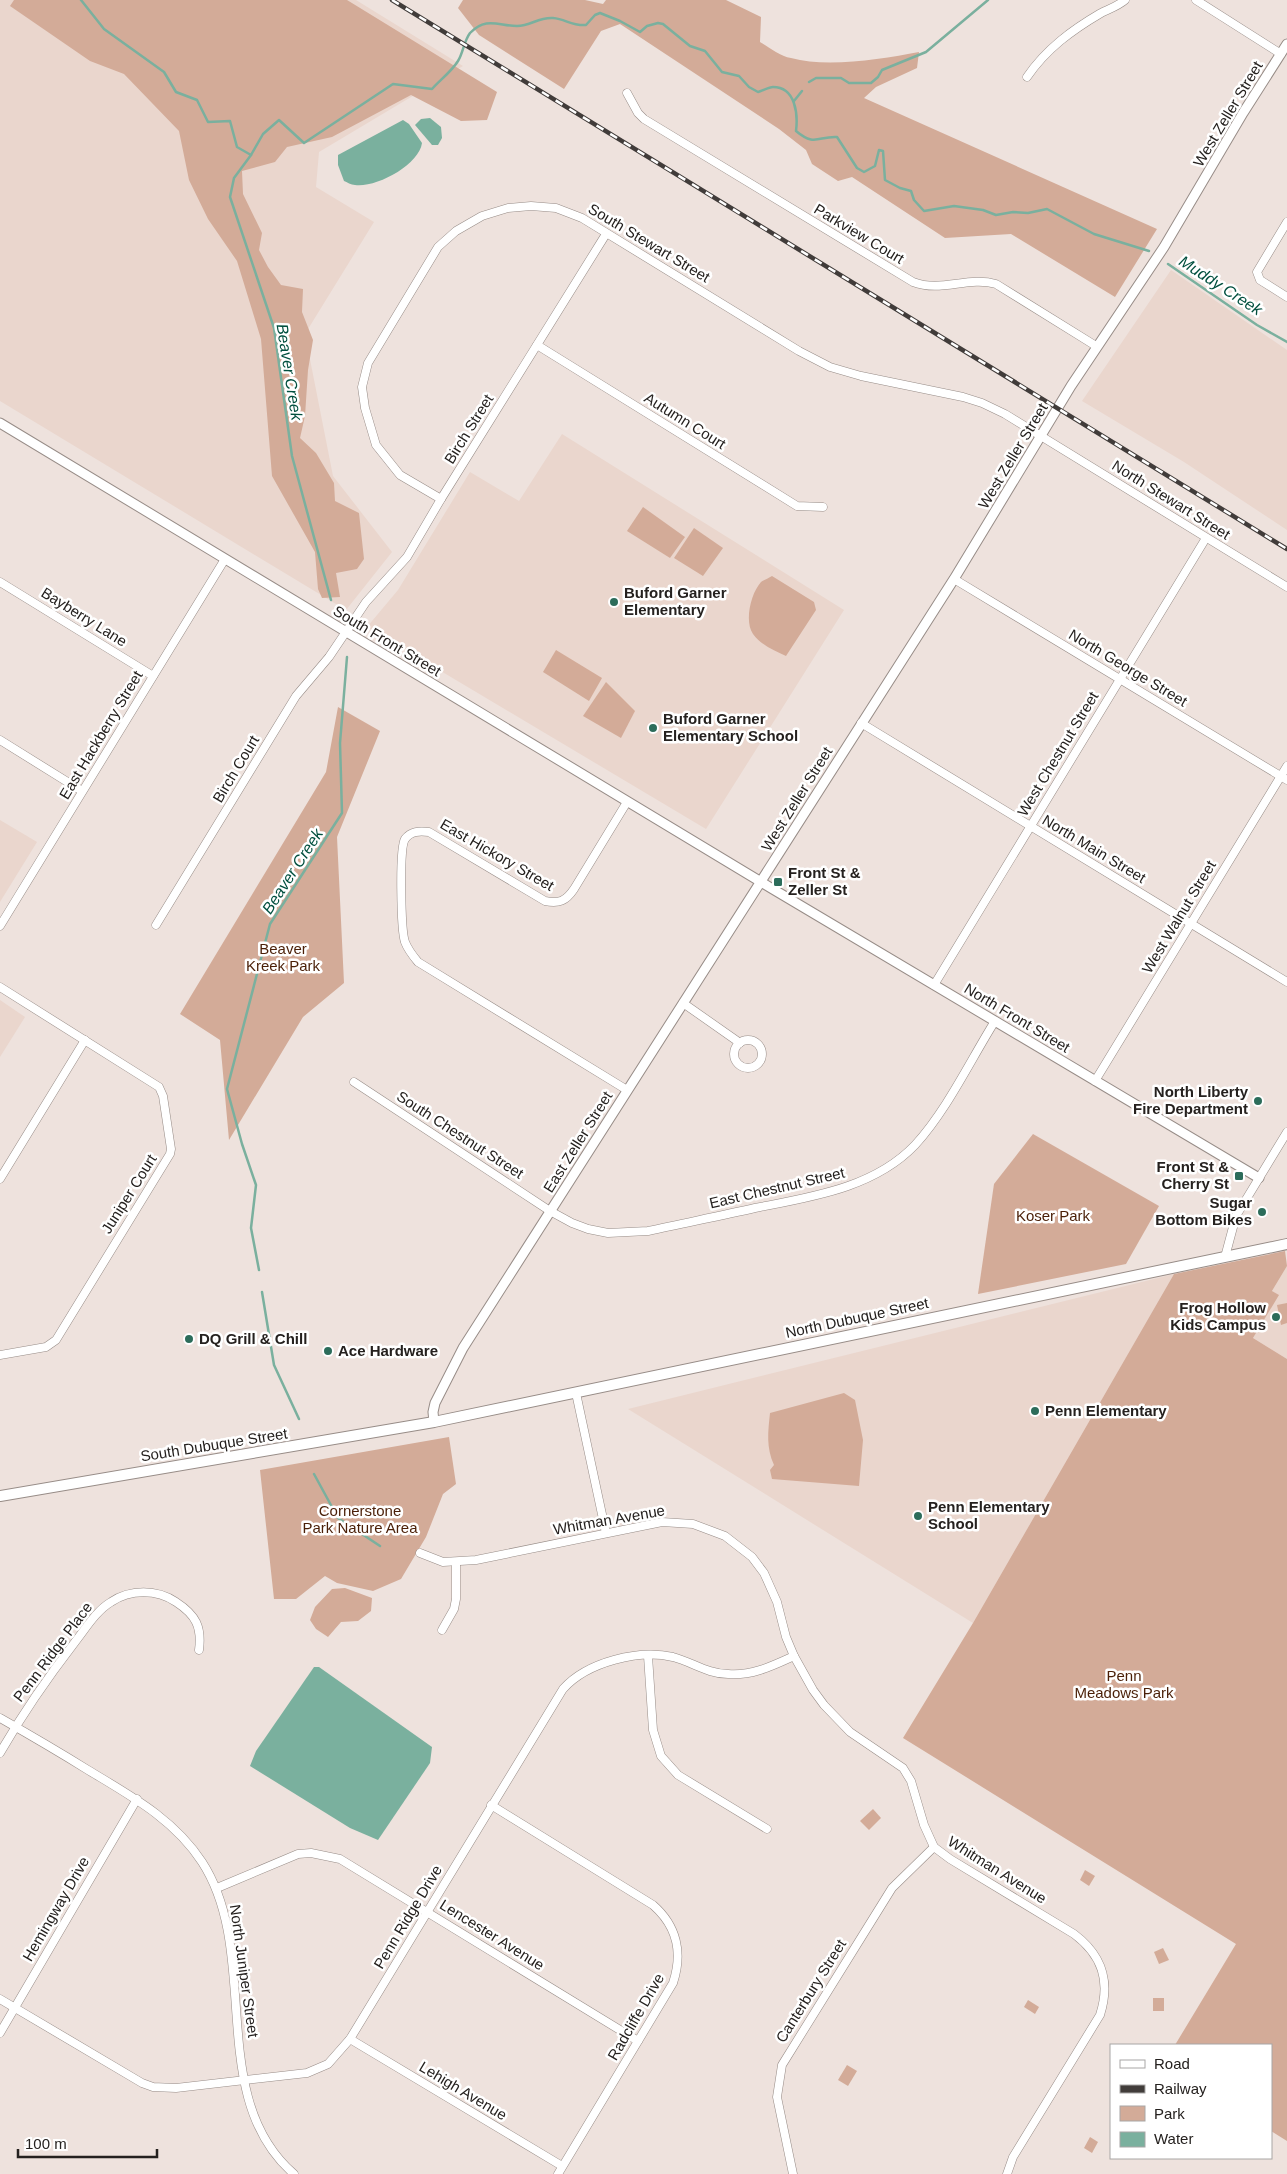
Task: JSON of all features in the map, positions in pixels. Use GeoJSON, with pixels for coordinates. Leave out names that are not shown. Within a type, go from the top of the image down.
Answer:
{"type":"FeatureCollection","features":[{"type":"Feature","properties":{"kind":"main road","name":"North Dubuque Street"},"geometry":{"type":"LineString","coordinates":[[434,1422],[1287,1244]]}},
{"type":"Feature","properties":{"kind":"main road","name":"South Dubuque Street"},"geometry":{"type":"LineString","coordinates":[[0,1496],[434,1422]]}},
{"type":"Feature","properties":{"kind":"street"},"geometry":{"type":"LineString","coordinates":[[1027,77],[1039,59],[1058,43],[1090,20],[1125,0]]}},
{"type":"Feature","properties":{"kind":"street"},"geometry":{"type":"LineString","coordinates":[[1196,0],[1281,54]]}},
{"type":"Feature","properties":{"kind":"street","name":"West Zeller Street"},"geometry":{"type":"LineString","coordinates":[[761,882],[954,579],[1096,346],[1164,247],[1287,44]]}},
{"type":"Feature","properties":{"kind":"street","name":"Parkview Court"},"geometry":{"type":"LineString","coordinates":[[627,93],[638,113],[644,119],[913,282],[927,287],[982,282],[996,284],[1096,346]]}},
{"type":"Feature","properties":{"kind":"street","name":"South Stewart Street"},"geometry":{"type":"LineString","coordinates":[[441,499],[400,475],[376,445],[365,408],[362,387],[368,363],[438,247],[456,231],[473,221],[508,208],[531,206],[556,208],[582,218],[799,351],[830,367],[860,376],[963,396],[1005,414],[1041,436]]}},
{"type":"Feature","properties":{"kind":"street"},"geometry":{"type":"LineString","coordinates":[[1287,222],[1260,265],[1258,275],[1260,280],[1287,297]]}},
{"type":"Feature","properties":{"kind":"street","name":"Birch Street"},"geometry":{"type":"LineString","coordinates":[[346,633],[366,602],[407,557],[606,234]]}},
{"type":"Feature","properties":{"kind":"street","name":"Autumn Court"},"geometry":{"type":"LineString","coordinates":[[537,345],[797,506],[823,507]]}},
{"type":"Feature","properties":{"kind":"street","name":"South Front Street"},"geometry":{"type":"LineString","coordinates":[[0,423],[761,882]]}},
{"type":"Feature","properties":{"kind":"street","name":"North Stewart Street"},"geometry":{"type":"LineString","coordinates":[[1041,436],[1287,587]]}},
{"type":"Feature","properties":{"kind":"street","name":"West Chestnut Street"},"geometry":{"type":"LineString","coordinates":[[934,985],[1206,538]]}},
{"type":"Feature","properties":{"kind":"street","name":"East Hackberry Street"},"geometry":{"type":"LineString","coordinates":[[0,926],[224,558]]}},
{"type":"Feature","properties":{"kind":"street","name":"North George Street"},"geometry":{"type":"LineString","coordinates":[[954,579],[1284,778]]}},
{"type":"Feature","properties":{"kind":"street","name":"Bayberry Lane"},"geometry":{"type":"LineString","coordinates":[[0,582],[153,676]]}},
{"type":"Feature","properties":{"kind":"street","name":"Birch Court"},"geometry":{"type":"LineString","coordinates":[[156,925],[296,696],[346,633]]}},
{"type":"Feature","properties":{"kind":"street","name":"North Main Street"},"geometry":{"type":"LineString","coordinates":[[861,723],[1190,925],[1287,982]]}},
{"type":"Feature","properties":{"kind":"street"},"geometry":{"type":"LineString","coordinates":[[0,740],[82,791]]}},
{"type":"Feature","properties":{"kind":"street","name":"West Walnut Street"},"geometry":{"type":"LineString","coordinates":[[1095,1081],[1190,925],[1284,778],[1287,766]]}},
{"type":"Feature","properties":{"kind":"street","name":"East Hickory Street"},"geometry":{"type":"LineString","coordinates":[[627,802],[574,889],[568,898],[562,902],[545,901],[429,832],[411,833],[405,838],[401,852],[403,933],[409,950],[418,962],[627,1090]]}},
{"type":"Feature","properties":{"kind":"street","name":"North Front Street"},"geometry":{"type":"LineString","coordinates":[[761,882],[1259,1178]]}},
{"type":"Feature","properties":{"kind":"street","name":"East Zeller Street"},"geometry":{"type":"LineString","coordinates":[[434,1422],[432,1412],[435,1402],[463,1348],[761,882]]}},
{"type":"Feature","properties":{"kind":"street","name":"Juniper Court"},"geometry":{"type":"LineString","coordinates":[[0,988],[159,1087],[171,1149],[170,1154],[51,1345],[46,1348],[0,1355]]}},
{"type":"Feature","properties":{"kind":"street"},"geometry":{"type":"LineString","coordinates":[[683,1003],[740,1043]]}},
{"type":"Feature","properties":{"kind":"street","name":"East Chestnut Street"},"geometry":{"type":"LineString","coordinates":[[550,1212],[588,1229],[622,1234],[648,1231],[782,1203],[854,1185],[897,1161],[915,1145],[938,1114],[995,1021]]}},
{"type":"Feature","properties":{"kind":"street"},"geometry":{"type":"LineString","coordinates":[[0,1180],[85,1040]]}},
{"type":"Feature","properties":{"kind":"street","name":"South Chestnut Street"},"geometry":{"type":"LineString","coordinates":[[354,1082],[550,1212]]}},
{"type":"Feature","properties":{"kind":"street"},"geometry":{"type":"LineString","coordinates":[[1226,1258],[1236,1216],[1287,1132]]}},
{"type":"Feature","properties":{"kind":"street"},"geometry":{"type":"LineString","coordinates":[[576,1393],[606,1533]]}},
{"type":"Feature","properties":{"kind":"street","name":"Whitman Avenue"},"geometry":{"type":"LineString","coordinates":[[420,1554],[437,1560],[456,1562],[476,1560],[662,1522],[679,1522],[710,1529],[725,1536],[752,1558],[764,1573],[777,1602],[794,1656],[813,1690],[837,1720],[863,1742],[903,1768],[911,1781],[924,1825],[934,1847],[950,1859],[1080,1939],[1096,1956],[1101,1966],[1105,1988],[1100,2015],[1013,2157],[1007,2174]]}},
{"type":"Feature","properties":{"kind":"street"},"geometry":{"type":"LineString","coordinates":[[442,1630],[454,1609],[456,1599],[456,1562]]}},
{"type":"Feature","properties":{"kind":"street","name":"Penn Ridge Place"},"geometry":{"type":"LineString","coordinates":[[0,1753],[36,1692],[97,1614],[111,1601],[128,1594],[144,1592],[160,1594],[186,1608],[201,1632],[199,1650]]}},
{"type":"Feature","properties":{"kind":"street"},"geometry":{"type":"LineString","coordinates":[[648,1656],[653,1730],[661,1756],[678,1775],[767,1829]]}},
{"type":"Feature","properties":{"kind":"street","name":"Penn Ridge Drive"},"geometry":{"type":"LineString","coordinates":[[0,1999],[142,2083],[153,2087],[176,2088],[308,2073],[328,2064],[350,2039],[491,1806],[569,1682],[582,1672],[603,1663],[626,1658],[648,1656],[674,1657],[704,1670],[729,1675],[756,1672],[794,1656]]}},
{"type":"Feature","properties":{"kind":"street","name":"North Juniper Street"},"geometry":{"type":"LineString","coordinates":[[0,1718],[137,1799],[164,1818],[178,1831],[202,1861],[217,1888],[228,1931],[244,2080],[252,2112],[263,2136],[276,2156],[294,2174]]}},
{"type":"Feature","properties":{"kind":"street","name":"Hemingway Drive"},"geometry":{"type":"LineString","coordinates":[[0,2033],[137,1799]]}},
{"type":"Feature","properties":{"kind":"street","name":"Radcliffe Drive"},"geometry":{"type":"LineString","coordinates":[[491,1806],[653,1905],[669,1923],[678,1947],[677,1970],[668,1992],[558,2174]]}},
{"type":"Feature","properties":{"kind":"street","name":"Canterbury Street"},"geometry":{"type":"LineString","coordinates":[[792,2174],[777,2097],[782,2065],[892,1888],[934,1847]]}},
{"type":"Feature","properties":{"kind":"street","name":"Lencester Avenue"},"geometry":{"type":"LineString","coordinates":[[217,1888],[298,1854],[324,1854],[340,1859],[638,2041]]}},
{"type":"Feature","properties":{"kind":"street","name":"Lehigh Avenue"},"geometry":{"type":"LineString","coordinates":[[350,2039],[562,2166]]}},
{"type":"Feature","properties":{"kind":"shaded area"},"geometry":{"type":"Polygon","coordinates":[[[0,0],[356,0],[463,66],[319,152],[316,187],[374,222],[305,334],[333,476],[392,552],[346,610],[0,401],[0,0]]]}},
{"type":"Feature","properties":{"kind":"shaded area"},"geometry":{"type":"Polygon","coordinates":[[[1171,270],[1287,350],[1287,530],[1184,462],[1082,401],[1171,270]]]}},
{"type":"Feature","properties":{"kind":"shaded area","name":"Buford Garner Elementary School"},"geometry":{"type":"Polygon","coordinates":[[[562,434],[844,610],[706,829],[367,627],[398,590],[470,472],[519,501],[562,434]]]}},
{"type":"Feature","properties":{"kind":"shaded area"},"geometry":{"type":"Polygon","coordinates":[[[0,820],[37,842],[0,902],[0,820]]]}},
{"type":"Feature","properties":{"kind":"shaded area"},"geometry":{"type":"Polygon","coordinates":[[[0,1000],[25,1017],[0,1057],[0,1000]]]}},
{"type":"Feature","properties":{"kind":"shaded area","name":"Frog Hollow Kids Campus"},"geometry":{"type":"Polygon","coordinates":[[[1287,1266],[1287,1359],[1253,1338],[1278,1295],[1272,1291],[1287,1266]]]}},
{"type":"Feature","properties":{"kind":"shaded area","name":"Penn Elementary School"},"geometry":{"type":"Polygon","coordinates":[[[1174,1274],[973,1623],[628,1409],[1174,1274]]]}},
{"type":"Feature","properties":{"kind":"green space"},"geometry":{"type":"Polygon","coordinates":[[[14,0],[347,0],[497,92],[487,120],[461,121],[411,95],[332,137],[287,147],[275,162],[242,171],[243,194],[262,233],[259,250],[281,285],[303,289],[302,312],[313,340],[308,370],[305,416],[300,438],[316,453],[334,483],[335,501],[359,513],[364,559],[357,569],[336,573],[340,597],[322,598],[318,589],[315,552],[272,476],[261,339],[237,261],[208,219],[189,180],[179,131],[124,74],[90,61],[10,6],[14,0]]]}},
{"type":"Feature","properties":{"kind":"green space"},"geometry":{"type":"Polygon","coordinates":[[[463,0],[585,0],[603,4],[606,0],[726,0],[761,17],[760,42],[787,57],[805,61],[838,62],[872,60],[919,52],[917,68],[876,87],[864,98],[1157,229],[1115,297],[1011,234],[945,238],[852,177],[838,181],[812,164],[806,150],[779,129],[620,24],[601,31],[564,89],[479,35],[458,8],[463,0]]]}},
{"type":"Feature","properties":{"kind":"green space"},"geometry":{"type":"Polygon","coordinates":[[[643,507],[685,537],[670,558],[627,531],[643,507]]]}},
{"type":"Feature","properties":{"kind":"green space"},"geometry":{"type":"Polygon","coordinates":[[[694,528],[723,548],[703,576],[674,558],[694,528]]]}},
{"type":"Feature","properties":{"kind":"green space"},"geometry":{"type":"Polygon","coordinates":[[[772,576],[814,602],[816,610],[786,656],[760,641],[750,628],[749,615],[754,593],[761,582],[772,576]]]}},
{"type":"Feature","properties":{"kind":"green space"},"geometry":{"type":"Polygon","coordinates":[[[556,650],[602,678],[589,701],[543,672],[556,650]]]}},
{"type":"Feature","properties":{"kind":"green space"},"geometry":{"type":"Polygon","coordinates":[[[606,682],[635,711],[621,738],[583,716],[606,682]]]}},
{"type":"Feature","properties":{"kind":"green space","name":"Beaver Kreek Park"},"geometry":{"type":"Polygon","coordinates":[[[338,707],[380,731],[337,837],[344,983],[303,1017],[229,1140],[220,1040],[180,1014],[326,772],[338,707]]]}},
{"type":"Feature","properties":{"kind":"green space","name":"Koser Park"},"geometry":{"type":"Polygon","coordinates":[[[1033,1134],[1159,1206],[1126,1264],[978,1294],[994,1184],[1033,1134]]]}},
{"type":"Feature","properties":{"kind":"green space","name":"Penn Meadows Park"},"geometry":{"type":"Polygon","coordinates":[[[1285,1251],[1287,1266],[1272,1291],[1279,1295],[1253,1338],[1287,1359],[1287,2141],[1272,2132],[1272,2044],[1176,2044],[1236,1944],[903,1738],[973,1623],[1174,1274],[1285,1251]]]}},
{"type":"Feature","properties":{"kind":"green space"},"geometry":{"type":"Polygon","coordinates":[[[1287,1303],[1287,1323],[1281,1325],[1277,1305],[1287,1303]]]}},
{"type":"Feature","properties":{"kind":"green space"},"geometry":{"type":"Polygon","coordinates":[[[844,1393],[855,1400],[863,1440],[859,1486],[772,1479],[770,1470],[774,1465],[768,1439],[770,1413],[844,1393]]]}},
{"type":"Feature","properties":{"kind":"green space","name":"Cornerstone Park Nature Area"},"geometry":{"type":"Polygon","coordinates":[[[449,1437],[456,1484],[443,1494],[426,1537],[401,1579],[373,1591],[337,1583],[325,1576],[296,1599],[274,1599],[260,1470],[449,1437]]]}},
{"type":"Feature","properties":{"kind":"green space"},"geometry":{"type":"Polygon","coordinates":[[[345,1588],[372,1598],[371,1611],[358,1621],[341,1622],[328,1637],[316,1629],[310,1620],[315,1607],[332,1589],[345,1588]]]}},
{"type":"Feature","properties":{"kind":"green space"},"geometry":{"type":"Polygon","coordinates":[[[873,1809],[881,1818],[869,1830],[860,1821],[873,1809]]]}},
{"type":"Feature","properties":{"kind":"green space"},"geometry":{"type":"Polygon","coordinates":[[[1085,1870],[1095,1876],[1089,1886],[1080,1880],[1085,1870]]]}},
{"type":"Feature","properties":{"kind":"green space"},"geometry":{"type":"Polygon","coordinates":[[[1163,1948],[1169,1960],[1159,1964],[1154,1952],[1163,1948]]]}},
{"type":"Feature","properties":{"kind":"green space"},"geometry":{"type":"Polygon","coordinates":[[[1153,1998],[1164,1998],[1164,2011],[1153,2011],[1153,1998]]]}},
{"type":"Feature","properties":{"kind":"green space"},"geometry":{"type":"Polygon","coordinates":[[[1028,2000],[1039,2007],[1035,2014],[1024,2007],[1028,2000]]]}},
{"type":"Feature","properties":{"kind":"green space"},"geometry":{"type":"Polygon","coordinates":[[[847,2065],[857,2071],[848,2086],[838,2080],[847,2065]]]}},
{"type":"Feature","properties":{"kind":"green space"},"geometry":{"type":"Polygon","coordinates":[[[1090,2137],[1098,2142],[1092,2153],[1084,2148],[1090,2137]]]}},
{"type":"Feature","properties":{"kind":"water"},"geometry":{"type":"Polygon","coordinates":[[[430,118],[441,127],[442,138],[438,145],[432,145],[415,125],[421,119],[430,118]]]}},
{"type":"Feature","properties":{"kind":"water"},"geometry":{"type":"Polygon","coordinates":[[[403,120],[409,124],[422,143],[413,159],[405,167],[374,183],[355,185],[344,181],[338,165],[338,155],[403,120]]]}},
{"type":"Feature","properties":{"kind":"water"},"geometry":{"type":"Polygon","coordinates":[[[314,1667],[319,1667],[432,1747],[430,1763],[378,1840],[350,1828],[250,1766],[256,1751],[314,1667]]]}},
{"type":"Feature","properties":{"kind":"waterway","name":"Muddy Creek"},"geometry":{"type":"LineString","coordinates":[[81,0],[104,29],[164,72],[176,92],[197,100],[208,122],[230,121],[237,147],[251,155],[263,134],[279,120],[304,143],[393,84],[432,89],[460,58],[470,33],[482,25],[493,23],[522,26],[548,18],[586,25],[595,15],[600,13],[640,32],[647,26],[658,23],[663,24],[690,46],[705,51],[722,72],[739,76],[749,87],[758,92],[773,87],[781,88],[787,92],[794,103],[796,131],[812,140],[837,137],[857,168],[864,172],[875,166],[879,150],[883,151],[885,180],[900,188],[911,191],[914,200],[924,211],[954,206],[983,210],[996,215],[1013,212],[1028,213],[1047,209],[1094,234],[1149,251]]}},
{"type":"Feature","properties":{"kind":"waterway"},"geometry":{"type":"LineString","coordinates":[[809,82],[816,78],[841,78],[849,83],[871,83],[882,70],[926,52],[988,0]]}},
{"type":"Feature","properties":{"kind":"waterway"},"geometry":{"type":"LineString","coordinates":[[794,101],[802,91]]}},
{"type":"Feature","properties":{"kind":"waterway","name":"Beaver Creek"},"geometry":{"type":"LineString","coordinates":[[251,155],[234,178],[230,197],[274,328],[292,456],[331,600]]}},
{"type":"Feature","properties":{"kind":"waterway","name":"Muddy Creek"},"geometry":{"type":"LineString","coordinates":[[1168,264],[1257,325],[1287,342]]}},
{"type":"Feature","properties":{"kind":"waterway","name":"Beaver Creek"},"geometry":{"type":"LineString","coordinates":[[259,1270],[251,1228],[256,1185],[242,1144],[227,1089],[270,924],[342,813],[340,743],[347,657]]}},
{"type":"Feature","properties":{"kind":"waterway","name":"Beaver Creek"},"geometry":{"type":"LineString","coordinates":[[262,1292],[274,1365],[299,1419]]}},
{"type":"Feature","properties":{"kind":"waterway","name":"Beaver Creek"},"geometry":{"type":"LineString","coordinates":[[314,1474],[338,1518],[380,1546]]}},
{"type":"Feature","properties":{"kind":"railway"},"geometry":{"type":"LineString","coordinates":[[392,0],[1287,549]]}},
{"type":"Feature","properties":{"kind":"place","name":"Buford Garner Elementary"},"geometry":{"type":"Point","coordinates":[614,602]}},
{"type":"Feature","properties":{"kind":"place","name":"Buford Garner Elementary School"},"geometry":{"type":"Point","coordinates":[653,728]}},
{"type":"Feature","properties":{"kind":"place","name":"Front St & Zeller St"},"geometry":{"type":"Point","coordinates":[778,882]}},
{"type":"Feature","properties":{"kind":"place","name":"North Liberty Fire Department"},"geometry":{"type":"Point","coordinates":[1258,1101]}},
{"type":"Feature","properties":{"kind":"place","name":"Front St & Cherry St"},"geometry":{"type":"Point","coordinates":[1239,1176]}},
{"type":"Feature","properties":{"kind":"place","name":"Sugar Bottom Bikes"},"geometry":{"type":"Point","coordinates":[1262,1212]}},
{"type":"Feature","properties":{"kind":"place","name":"Frog Hollow Kids Campus"},"geometry":{"type":"Point","coordinates":[1276,1317]}},
{"type":"Feature","properties":{"kind":"place","name":"DQ Grill & Chill"},"geometry":{"type":"Point","coordinates":[189,1339]}},
{"type":"Feature","properties":{"kind":"place","name":"Ace Hardware"},"geometry":{"type":"Point","coordinates":[328,1351]}},
{"type":"Feature","properties":{"kind":"place","name":"Penn Elementary"},"geometry":{"type":"Point","coordinates":[1035,1411]}},
{"type":"Feature","properties":{"kind":"place","name":"Penn Elementary School"},"geometry":{"type":"Point","coordinates":[918,1516]}}]}
